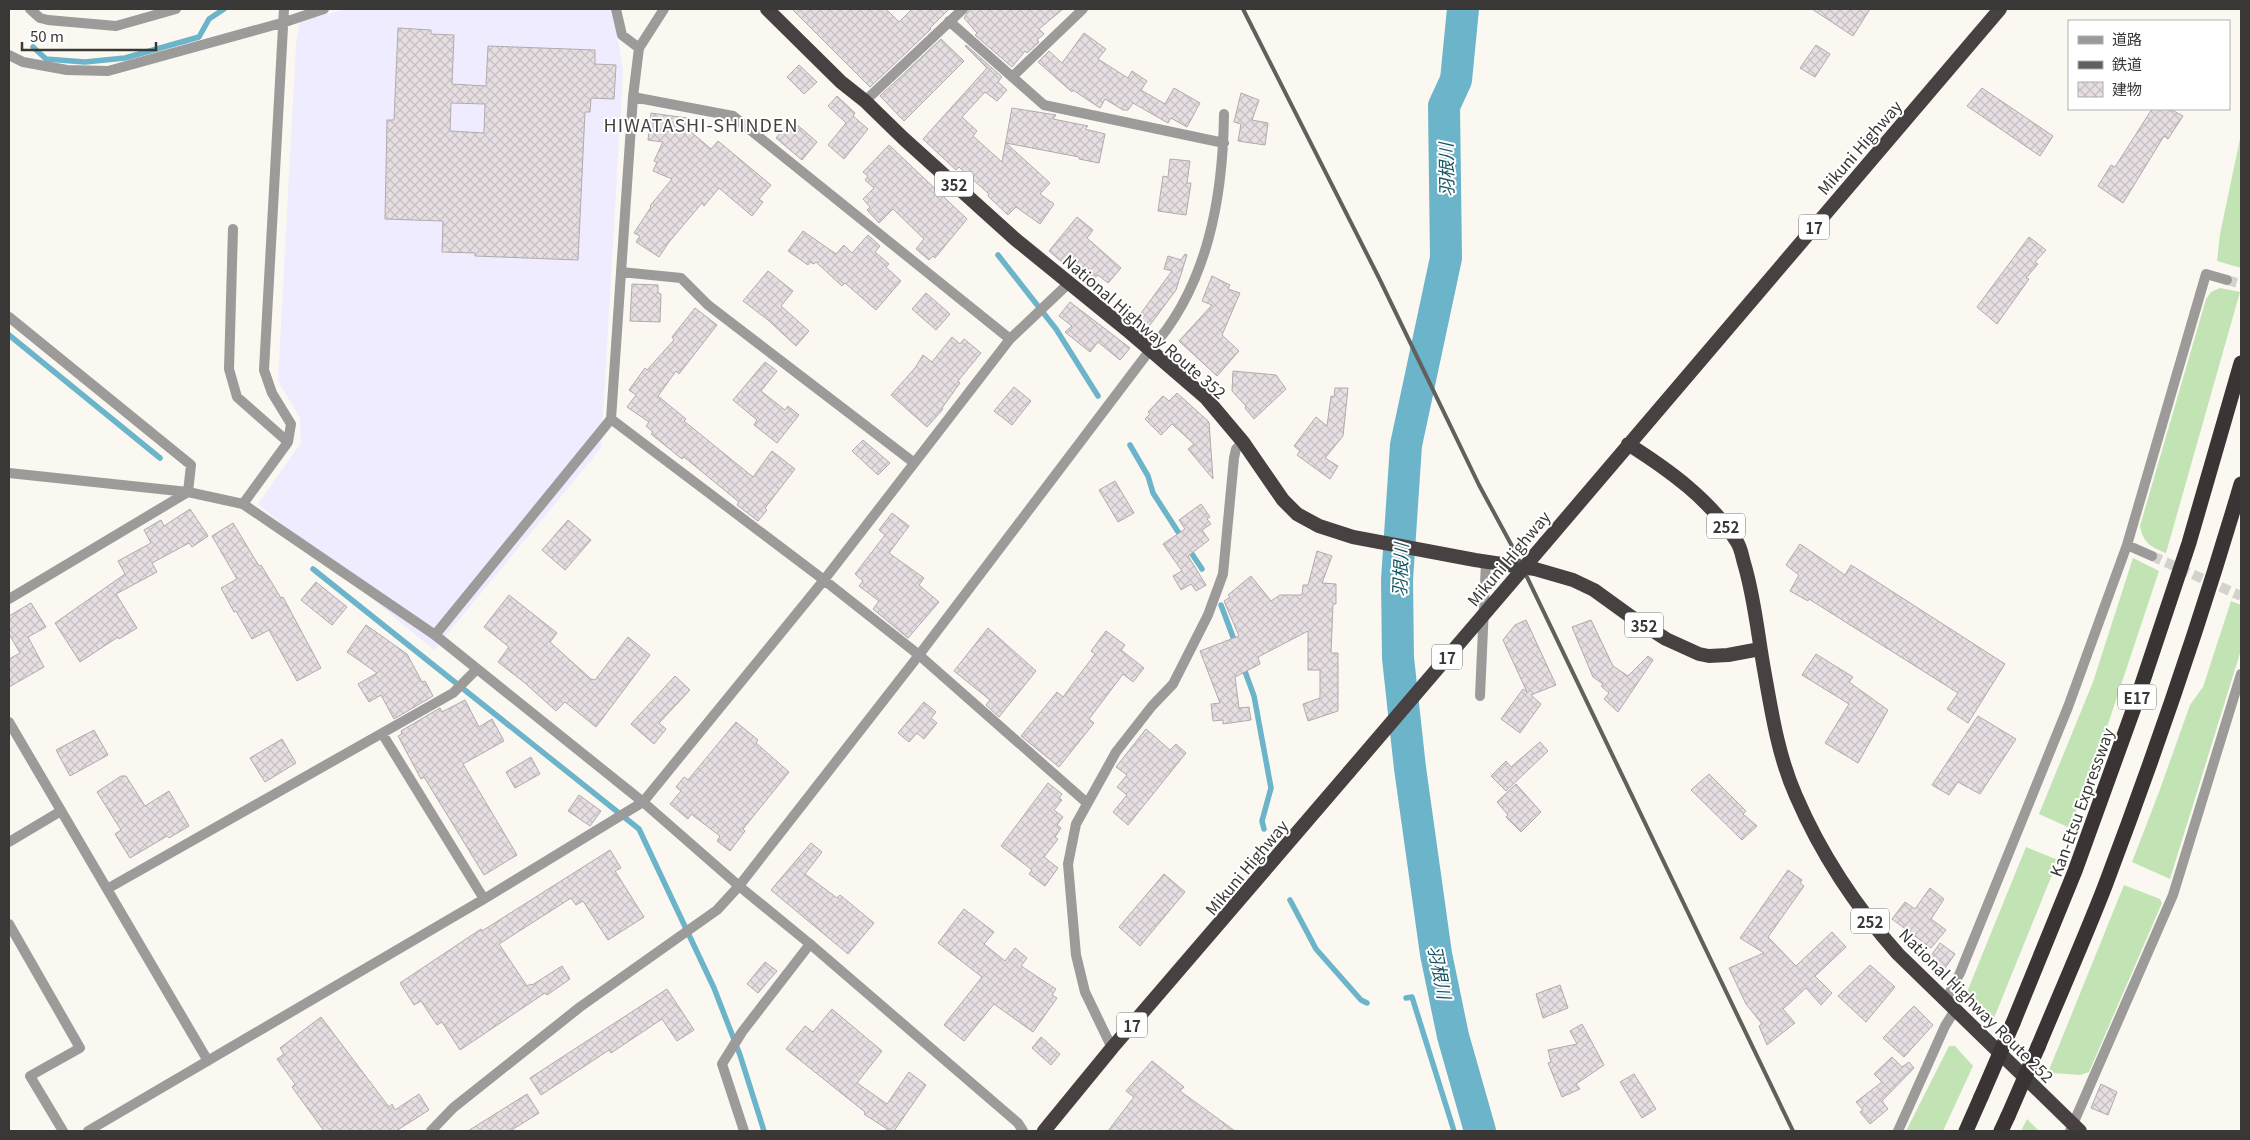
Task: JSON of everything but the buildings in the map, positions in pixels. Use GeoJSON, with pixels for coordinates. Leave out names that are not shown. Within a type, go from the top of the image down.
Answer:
{"type":"FeatureCollection","features":[{"type":"Feature","properties":{"kind":"highway","name":"National Highway Route 352"},"geometry":{"type":"LineString","coordinates":[[767,9],[841,82],[865,101],[1015,239],[1206,398],[1243,442],[1283,500],[1297,514],[1319,526],[1360,539],[1535,569],[1573,580],[1594,590],[1630,616],[1666,638],[1699,654],[1709,656],[1728,655],[1760,649]]}},
{"type":"Feature","properties":{"kind":"highway","name":"Mikuni Highway"},"geometry":{"type":"LineString","coordinates":[[1044,1131],[1112,1048],[1223,921],[2000,9]]}},
{"type":"Feature","properties":{"kind":"highway","name":"Kan-Etsu Expressway"},"geometry":{"type":"LineString","coordinates":[[1966,1131],[2014,1024],[2075,871],[2138,696],[2189,543],[2241,363]]}},
{"type":"Feature","properties":{"kind":"highway","name":"252"},"geometry":{"type":"LineString","coordinates":[[1628,444],[1674,476],[1720,516],[1738,544],[1750,584],[1760,649]]}},
{"type":"Feature","properties":{"kind":"highway","name":"E17"},"geometry":{"type":"LineString","coordinates":[[2001,1131],[2104,887],[2159,737],[2222,552],[2241,484]]}},
{"type":"Feature","properties":{"kind":"highway","name":"National Highway Route 252"},"geometry":{"type":"LineString","coordinates":[[1760,649],[1773,719],[1795,795],[1822,848],[1847,890],[1874,927],[1950,1006],[2075,1129]]}},
{"type":"Feature","properties":{"kind":"street"},"geometry":{"type":"LineString","coordinates":[[30,9],[40,18],[48,20],[116,26],[176,9]]}},
{"type":"Feature","properties":{"kind":"street"},"geometry":{"type":"LineString","coordinates":[[243,504],[288,442],[291,424],[272,393],[264,370],[270,243],[285,22],[284,9]]}},
{"type":"Feature","properties":{"kind":"street"},"geometry":{"type":"LineString","coordinates":[[9,55],[23,62],[67,70],[108,71],[285,22],[324,9]]}},
{"type":"Feature","properties":{"kind":"street"},"geometry":{"type":"LineString","coordinates":[[616,9],[622,36],[639,48]]}},
{"type":"Feature","properties":{"kind":"street"},"geometry":{"type":"LineString","coordinates":[[435,635],[611,419],[632,97],[639,48],[664,9]]}},
{"type":"Feature","properties":{"kind":"street"},"geometry":{"type":"LineString","coordinates":[[865,101],[962,9]]}},
{"type":"Feature","properties":{"kind":"street"},"geometry":{"type":"LineString","coordinates":[[1012,76],[1083,9]]}},
{"type":"Feature","properties":{"kind":"street"},"geometry":{"type":"LineString","coordinates":[[949,21],[1044,106],[1224,143]]}},
{"type":"Feature","properties":{"kind":"street"},"geometry":{"type":"LineString","coordinates":[[632,97],[733,116],[1010,339]]}},
{"type":"Feature","properties":{"kind":"street"},"geometry":{"type":"LineString","coordinates":[[431,1131],[453,1108],[580,1007],[717,910],[739,886],[919,655],[1181,308],[1205,255],[1220,186],[1224,143],[1224,114]]}},
{"type":"Feature","properties":{"kind":"street"},"geometry":{"type":"LineString","coordinates":[[233,229],[229,369],[237,396],[288,442]]}},
{"type":"Feature","properties":{"kind":"street"},"geometry":{"type":"LineString","coordinates":[[621,272],[681,278],[708,305],[914,462]]}},
{"type":"Feature","properties":{"kind":"street"},"geometry":{"type":"LineString","coordinates":[[1898,1131],[1945,1026],[1960,973],[2068,707],[2127,545],[2206,274],[2227,280]]}},
{"type":"Feature","properties":{"kind":"street"},"geometry":{"type":"LineString","coordinates":[[88,1131],[484,899],[643,802],[824,580],[1010,339],[1069,283]]}},
{"type":"Feature","properties":{"kind":"street"},"geometry":{"type":"LineString","coordinates":[[9,317],[191,465],[188,492]]}},
{"type":"Feature","properties":{"kind":"street"},"geometry":{"type":"LineString","coordinates":[[611,419],[824,580],[919,655],[1087,803]]}},
{"type":"Feature","properties":{"kind":"street"},"geometry":{"type":"LineString","coordinates":[[1112,1048],[1085,992],[1076,955],[1068,864],[1076,824],[1116,752],[1152,706],[1174,684],[1208,615],[1222,574],[1234,458],[1236,449],[1243,442]]}},
{"type":"Feature","properties":{"kind":"street"},"geometry":{"type":"LineString","coordinates":[[9,473],[188,492],[243,504],[435,635],[476,670],[643,802],[1018,1123],[1023,1131]]}},
{"type":"Feature","properties":{"kind":"street"},"geometry":{"type":"LineString","coordinates":[[9,599],[188,492]]}},
{"type":"Feature","properties":{"kind":"street"},"geometry":{"type":"LineString","coordinates":[[2127,545],[2152,556]]}},
{"type":"Feature","properties":{"kind":"street"},"geometry":{"type":"LineString","coordinates":[[1480,561],[1480,696]]}},
{"type":"Feature","properties":{"kind":"street"},"geometry":{"type":"LineString","coordinates":[[107,889],[453,694],[476,670]]}},
{"type":"Feature","properties":{"kind":"street"},"geometry":{"type":"LineString","coordinates":[[2075,1129],[2173,895],[2241,674]]}},
{"type":"Feature","properties":{"kind":"street"},"geometry":{"type":"LineString","coordinates":[[9,722],[208,1061]]}},
{"type":"Feature","properties":{"kind":"street"},"geometry":{"type":"LineString","coordinates":[[383,735],[484,899]]}},
{"type":"Feature","properties":{"kind":"street"},"geometry":{"type":"LineString","coordinates":[[9,842],[61,811]]}},
{"type":"Feature","properties":{"kind":"street"},"geometry":{"type":"LineString","coordinates":[[9,924],[80,1048],[30,1076],[63,1131]]}},
{"type":"Feature","properties":{"kind":"street"},"geometry":{"type":"LineString","coordinates":[[744,1131],[722,1064],[742,1032],[810,944]]}},
{"type":"Feature","properties":{"kind":"shaded area"},"geometry":{"type":"Polygon","coordinates":[[[346,9],[613,9],[623,72],[601,448],[434,650],[258,504],[301,443],[300,418],[278,381],[296,44],[300,21],[346,9]]]}},
{"type":"Feature","properties":{"kind":"green space"},"geometry":{"type":"Polygon","coordinates":[[[2241,134],[2241,268],[2217,261],[2220,234],[2241,134]]]}},
{"type":"Feature","properties":{"kind":"green space"},"geometry":{"type":"Polygon","coordinates":[[[2220,288],[2240,292],[2166,553],[2148,544],[2143,537],[2140,526],[2206,299],[2211,292],[2220,288]]]}},
{"type":"Feature","properties":{"kind":"green space"},"geometry":{"type":"Polygon","coordinates":[[[2133,558],[2159,571],[2101,745],[2070,828],[2039,814],[2093,682],[2133,558]]]}},
{"type":"Feature","properties":{"kind":"green space"},"geometry":{"type":"Polygon","coordinates":[[[2231,601],[2241,605],[2241,650],[2170,879],[2132,862],[2190,705],[2203,687],[2231,601]]]}},
{"type":"Feature","properties":{"kind":"green space"},"geometry":{"type":"Polygon","coordinates":[[[2026,847],[2058,860],[1994,1018],[1967,992],[2026,847]]]}},
{"type":"Feature","properties":{"kind":"green space"},"geometry":{"type":"Polygon","coordinates":[[[2124,885],[2160,899],[2162,903],[2089,1072],[2080,1075],[2052,1073],[2049,1070],[2124,885]]]}},
{"type":"Feature","properties":{"kind":"green space"},"geometry":{"type":"Polygon","coordinates":[[[1949,1046],[1955,1046],[1973,1066],[1943,1131],[1906,1131],[1949,1046]]]}},
{"type":"Feature","properties":{"kind":"green space"},"geometry":{"type":"Polygon","coordinates":[[[2027,1119],[2039,1131],[2021,1131],[2027,1119]]]}},
{"type":"Feature","properties":{"kind":"waterway"},"geometry":{"type":"LineString","coordinates":[[33,47],[46,59],[85,62],[125,58],[199,37],[209,19],[224,9]]}},
{"type":"Feature","properties":{"kind":"waterway","name":"羽根川"},"geometry":{"type":"LineString","coordinates":[[1463,9],[1456,80],[1444,106],[1446,258],[1406,445],[1397,580],[1398,658],[1410,768],[1436,954],[1453,1036],[1480,1131]]}},
{"type":"Feature","properties":{"kind":"waterway"},"geometry":{"type":"LineString","coordinates":[[998,255],[1056,329],[1098,396]]}},
{"type":"Feature","properties":{"kind":"waterway"},"geometry":{"type":"LineString","coordinates":[[9,335],[160,458]]}},
{"type":"Feature","properties":{"kind":"waterway"},"geometry":{"type":"LineString","coordinates":[[1130,445],[1148,476],[1153,493],[1182,538]]}},
{"type":"Feature","properties":{"kind":"waterway"},"geometry":{"type":"LineString","coordinates":[[1188,548],[1202,569]]}},
{"type":"Feature","properties":{"kind":"waterway"},"geometry":{"type":"LineString","coordinates":[[313,569],[639,829],[714,988],[740,1055],[764,1131]]}},
{"type":"Feature","properties":{"kind":"waterway"},"geometry":{"type":"LineString","coordinates":[[1221,605],[1236,645]]}},
{"type":"Feature","properties":{"kind":"waterway"},"geometry":{"type":"LineString","coordinates":[[1243,666],[1254,696],[1271,788],[1262,821],[1264,829]]}},
{"type":"Feature","properties":{"kind":"waterway"},"geometry":{"type":"LineString","coordinates":[[1290,900],[1316,949],[1361,1000],[1367,1003]]}},
{"type":"Feature","properties":{"kind":"waterway"},"geometry":{"type":"LineString","coordinates":[[1406,998],[1412,997],[1454,1131]]}},
{"type":"Feature","properties":{"kind":"tunnel"},"geometry":{"type":"LineString","coordinates":[[2227,280],[2241,284]]}},
{"type":"Feature","properties":{"kind":"tunnel"},"geometry":{"type":"LineString","coordinates":[[2152,556],[2241,596]]}},
{"type":"Feature","properties":{"kind":"railway"},"geometry":{"type":"LineString","coordinates":[[1243,9],[1379,278],[1479,485],[1512,546],[1793,1131]]}},
{"type":"Feature","properties":{"kind":"district","name":"HIWATASHI-SHINDEN"},"geometry":{"type":"Point","coordinates":[701,124]}}]}
